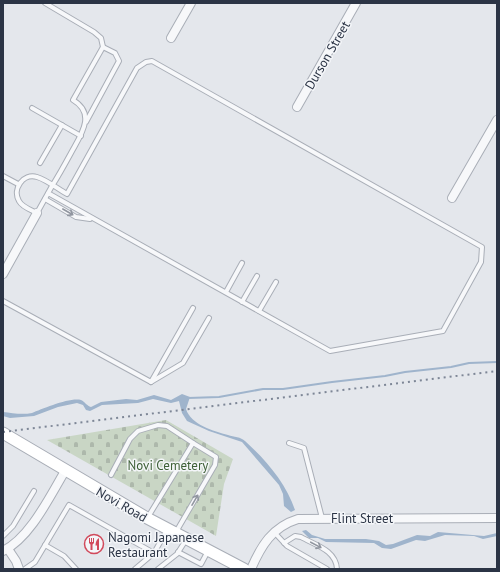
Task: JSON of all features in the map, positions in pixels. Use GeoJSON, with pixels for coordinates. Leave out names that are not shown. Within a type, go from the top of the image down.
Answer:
{"type":"FeatureCollection","features":[{"type":"Feature","properties":{"kind":"main road","name":"Novi Road"},"geometry":{"type":"LineString","coordinates":[[3,433],[171,532],[244,569]]}},
{"type":"Feature","properties":{"kind":"street"},"geometry":{"type":"LineString","coordinates":[[171,38],[191,3]]}},
{"type":"Feature","properties":{"kind":"street","name":"Durson Street"},"geometry":{"type":"LineString","coordinates":[[297,107],[356,3]]}},
{"type":"Feature","properties":{"kind":"street"},"geometry":{"type":"LineString","coordinates":[[452,198],[497,120]]}},
{"type":"Feature","properties":{"kind":"street"},"geometry":{"type":"LineString","coordinates":[[3,274],[37,213]]}},
{"type":"Feature","properties":{"kind":"street"},"geometry":{"type":"LineString","coordinates":[[19,569],[16,560],[6,550],[34,521],[65,470]]}},
{"type":"Feature","properties":{"kind":"street","name":"Flint Street"},"geometry":{"type":"LineString","coordinates":[[251,569],[262,546],[274,532],[298,520],[322,518],[497,518]]}},
{"type":"Feature","properties":{"kind":"lane"},"geometry":{"type":"LineString","coordinates":[[45,3],[94,32],[101,38],[103,47],[73,100],[84,111],[86,122]]}},
{"type":"Feature","properties":{"kind":"lane"},"geometry":{"type":"LineString","coordinates":[[48,193],[330,351],[442,331],[481,262],[482,247],[152,61],[146,62],[137,68],[67,194],[52,186],[36,177],[31,177],[22,180],[16,189],[18,200],[21,204],[37,213],[45,199],[48,193],[52,186],[80,136],[119,61],[115,53],[103,47]]}},
{"type":"Feature","properties":{"kind":"lane"},"geometry":{"type":"LineString","coordinates":[[32,108],[80,136]]}},
{"type":"Feature","properties":{"kind":"lane"},"geometry":{"type":"LineString","coordinates":[[40,163],[62,125]]}},
{"type":"Feature","properties":{"kind":"lane"},"geometry":{"type":"LineString","coordinates":[[3,176],[18,184]]}},
{"type":"Feature","properties":{"kind":"lane"},"geometry":{"type":"LineString","coordinates":[[45,199],[76,217],[94,219]]}},
{"type":"Feature","properties":{"kind":"lane"},"geometry":{"type":"LineString","coordinates":[[226,292],[242,263]]}},
{"type":"Feature","properties":{"kind":"lane"},"geometry":{"type":"LineString","coordinates":[[242,302],[257,276]]}},
{"type":"Feature","properties":{"kind":"lane"},"geometry":{"type":"LineString","coordinates":[[259,311],[276,282]]}},
{"type":"Feature","properties":{"kind":"lane"},"geometry":{"type":"LineString","coordinates":[[3,301],[151,382]]}},
{"type":"Feature","properties":{"kind":"lane"},"geometry":{"type":"LineString","coordinates":[[151,382],[193,308]]}},
{"type":"Feature","properties":{"kind":"lane"},"geometry":{"type":"LineString","coordinates":[[151,382],[183,363],[209,318]]}},
{"type":"Feature","properties":{"kind":"lane"},"geometry":{"type":"LineString","coordinates":[[111,475],[130,439],[138,431],[158,425],[167,426],[216,457],[215,465],[171,532],[154,553],[135,569]]}},
{"type":"Feature","properties":{"kind":"lane"},"geometry":{"type":"LineString","coordinates":[[147,518],[193,443]]}},
{"type":"Feature","properties":{"kind":"lane"},"geometry":{"type":"LineString","coordinates":[[289,443],[304,448],[322,518]]}},
{"type":"Feature","properties":{"kind":"lane"},"geometry":{"type":"LineString","coordinates":[[3,536],[13,526],[34,491]]}},
{"type":"Feature","properties":{"kind":"lane"},"geometry":{"type":"LineString","coordinates":[[25,569],[35,562],[69,505],[154,553]]}},
{"type":"Feature","properties":{"kind":"lane"},"geometry":{"type":"LineString","coordinates":[[274,532],[284,543],[327,569]]}},
{"type":"Feature","properties":{"kind":"lane"},"geometry":{"type":"LineString","coordinates":[[284,543],[296,536],[301,538],[333,554],[336,560],[337,569]]}},
{"type":"Feature","properties":{"kind":"lane"},"geometry":{"type":"LineString","coordinates":[[158,569],[171,560],[186,540]]}},
{"type":"Feature","properties":{"kind":"lane"},"geometry":{"type":"LineString","coordinates":[[44,545],[64,556],[76,569]]}},
{"type":"Feature","properties":{"kind":"lane"},"geometry":{"type":"LineString","coordinates":[[198,569],[208,551]]}},
{"type":"Feature","properties":{"kind":"lane"},"geometry":{"type":"LineString","coordinates":[[178,552],[201,564]]}},
{"type":"Feature","properties":{"kind":"green space","name":"Novi Cemetery"},"geometry":{"type":"Polygon","coordinates":[[[166,420],[233,459],[224,484],[216,536],[47,440],[166,420]]]}},
{"type":"Feature","properties":{"kind":"water"},"geometry":{"type":"Polygon","coordinates":[[[182,394],[190,397],[186,409],[189,415],[198,423],[210,429],[242,439],[260,456],[281,481],[295,510],[291,512],[284,506],[283,494],[279,485],[242,442],[209,431],[187,421],[182,413],[179,401],[171,403],[153,399],[138,403],[102,405],[90,411],[86,410],[83,405],[77,403],[58,407],[34,416],[10,418],[3,416],[3,412],[21,414],[32,413],[70,400],[81,400],[91,407],[101,402],[126,399],[137,400],[154,395],[171,400],[182,394]]]}},
{"type":"Feature","properties":{"kind":"water"},"geometry":{"type":"Polygon","coordinates":[[[306,530],[312,535],[325,539],[366,539],[379,541],[386,545],[417,535],[430,536],[438,532],[484,536],[497,533],[497,536],[483,539],[474,536],[445,535],[425,541],[416,540],[391,549],[382,548],[374,543],[326,542],[318,538],[309,538],[302,531],[306,530]]]}},
{"type":"Feature","properties":{"kind":"waterway"},"geometry":{"type":"LineString","coordinates":[[188,398],[219,397],[263,389],[283,389],[451,367],[469,363],[497,362]]}},
{"type":"Feature","properties":{"kind":"railway"},"geometry":{"type":"LineString","coordinates":[[3,432],[497,371]]}},
{"type":"Feature","properties":{"kind":"place","name":"Nagomi Japanese Restaurant"},"geometry":{"type":"Point","coordinates":[94,544]}}]}
